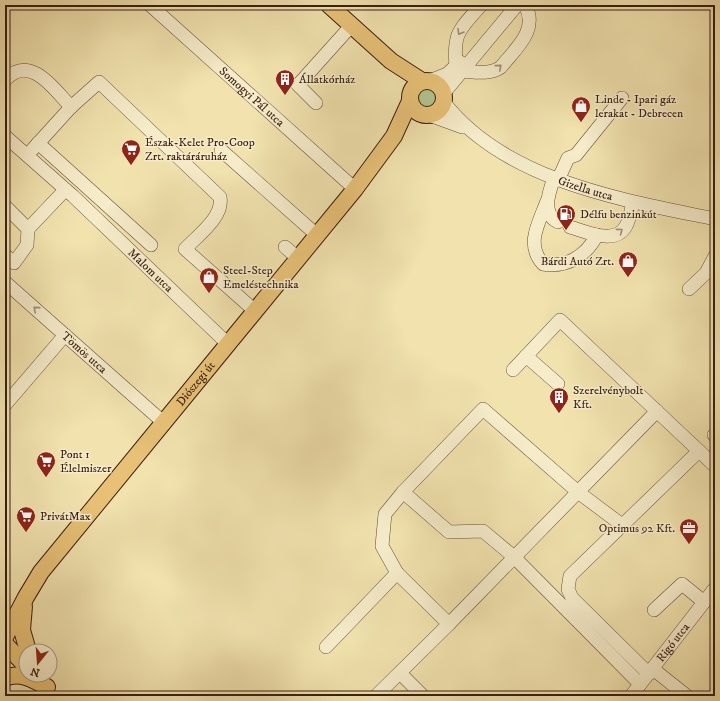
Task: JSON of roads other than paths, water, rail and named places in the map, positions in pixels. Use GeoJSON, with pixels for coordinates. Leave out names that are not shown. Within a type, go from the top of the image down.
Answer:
{"type":"FeatureCollection","features":[{"type":"Feature","properties":{"kind":"main road"},"geometry":{"type":"LineString","coordinates":[[329,5],[391,61],[441,88],[443,98],[440,108],[426,114],[412,106],[410,97],[391,61]]}},
{"type":"Feature","properties":{"kind":"main road"},"geometry":{"type":"LineString","coordinates":[[410,97],[417,84],[426,81]]}},
{"type":"Feature","properties":{"kind":"main road","name":"Diószegi út"},"geometry":{"type":"LineString","coordinates":[[5,637],[26,596],[41,572],[355,189],[394,136],[410,97]]}},
{"type":"Feature","properties":{"kind":"main road","name":"Diószegi út"},"geometry":{"type":"LineString","coordinates":[[394,136],[426,114]]}},
{"type":"Feature","properties":{"kind":"main road"},"geometry":{"type":"LineString","coordinates":[[5,612],[26,596]]}},
{"type":"Feature","properties":{"kind":"main road"},"geometry":{"type":"LineString","coordinates":[[26,596],[22,617],[22,630],[26,643]]}},
{"type":"Feature","properties":{"kind":"main road"},"geometry":{"type":"LineString","coordinates":[[5,644],[18,658]]}},
{"type":"Feature","properties":{"kind":"main road"},"geometry":{"type":"LineString","coordinates":[[5,678],[11,675],[22,676],[48,686]]}},
{"type":"Feature","properties":{"kind":"street","name":"Somogyi Pál utca"},"geometry":{"type":"LineString","coordinates":[[150,5],[355,189]]}},
{"type":"Feature","properties":{"kind":"street"},"geometry":{"type":"LineString","coordinates":[[459,68],[455,45],[457,34],[481,5]]}},
{"type":"Feature","properties":{"kind":"street"},"geometry":{"type":"LineString","coordinates":[[426,81],[448,74],[459,68],[484,72],[495,71],[528,34],[530,22],[525,5]]}},
{"type":"Feature","properties":{"kind":"street"},"geometry":{"type":"LineString","coordinates":[[443,98],[459,68],[513,10]]}},
{"type":"Feature","properties":{"kind":"street"},"geometry":{"type":"LineString","coordinates":[[316,103],[298,85],[351,26]]}},
{"type":"Feature","properties":{"kind":"street"},"geometry":{"type":"LineString","coordinates":[[5,80],[17,70],[25,69],[34,72],[71,107]]}},
{"type":"Feature","properties":{"kind":"street"},"geometry":{"type":"LineString","coordinates":[[27,156],[71,107],[99,82],[220,197],[221,204],[218,214],[185,248],[255,311]]}},
{"type":"Feature","properties":{"kind":"street","name":"Gizella utca"},"geometry":{"type":"LineString","coordinates":[[443,98],[468,129]]}},
{"type":"Feature","properties":{"kind":"street"},"geometry":{"type":"LineString","coordinates":[[597,235],[591,246],[581,257],[554,266],[543,264],[534,250],[533,240],[547,201],[556,179],[568,158],[576,155],[622,98]]}},
{"type":"Feature","properties":{"kind":"street","name":"Gizella utca"},"geometry":{"type":"LineString","coordinates":[[426,114],[468,129],[508,155],[556,179],[633,202],[715,219]]}},
{"type":"Feature","properties":{"kind":"street","name":"Malom utca"},"geometry":{"type":"LineString","coordinates":[[5,136],[206,319],[228,344]]}},
{"type":"Feature","properties":{"kind":"street"},"geometry":{"type":"LineString","coordinates":[[38,143],[151,245]]}},
{"type":"Feature","properties":{"kind":"street"},"geometry":{"type":"LineString","coordinates":[[221,150],[318,236]]}},
{"type":"Feature","properties":{"kind":"street"},"geometry":{"type":"LineString","coordinates":[[5,255],[14,263],[27,245],[28,229],[69,193]]}},
{"type":"Feature","properties":{"kind":"street"},"geometry":{"type":"LineString","coordinates":[[547,201],[549,213],[564,224],[597,235],[610,236],[621,232],[626,227],[633,202]]}},
{"type":"Feature","properties":{"kind":"street"},"geometry":{"type":"LineString","coordinates":[[5,206],[28,229]]}},
{"type":"Feature","properties":{"kind":"street"},"geometry":{"type":"LineString","coordinates":[[285,247],[299,259]]}},
{"type":"Feature","properties":{"kind":"street"},"geometry":{"type":"LineString","coordinates":[[689,289],[706,273],[715,256]]}},
{"type":"Feature","properties":{"kind":"street","name":"Tömös utca"},"geometry":{"type":"LineString","coordinates":[[5,282],[163,422]]}},
{"type":"Feature","properties":{"kind":"street"},"geometry":{"type":"LineString","coordinates":[[513,370],[560,320],[715,466]]}},
{"type":"Feature","properties":{"kind":"street"},"geometry":{"type":"LineString","coordinates":[[5,405],[65,335]]}},
{"type":"Feature","properties":{"kind":"street"},"geometry":{"type":"LineString","coordinates":[[526,356],[558,384]]}},
{"type":"Feature","properties":{"kind":"street"},"geometry":{"type":"LineString","coordinates":[[449,624],[397,573],[382,546],[385,514],[403,492],[483,409],[578,492],[622,525]]}},
{"type":"Feature","properties":{"kind":"street"},"geometry":{"type":"LineString","coordinates":[[376,696],[449,624],[657,412]]}},
{"type":"Feature","properties":{"kind":"street"},"geometry":{"type":"LineString","coordinates":[[647,675],[572,598],[568,589],[570,576],[699,451]]}},
{"type":"Feature","properties":{"kind":"street"},"geometry":{"type":"LineString","coordinates":[[403,492],[449,532],[483,531],[647,675],[686,696]]}},
{"type":"Feature","properties":{"kind":"street"},"geometry":{"type":"LineString","coordinates":[[326,647],[397,573]]}},
{"type":"Feature","properties":{"kind":"street"},"geometry":{"type":"LineString","coordinates":[[654,610],[682,584],[704,602]]}},
{"type":"Feature","properties":{"kind":"street","name":"Rigó utca"},"geometry":{"type":"LineString","coordinates":[[630,696],[715,588]]}},
{"type":"Feature","properties":{"kind":"street"},"geometry":{"type":"LineString","coordinates":[[400,673],[423,696]]}},
{"type":"Feature","properties":{"kind":"place","name":"Állatkórház"},"geometry":{"type":"Point","coordinates":[285,96]}},
{"type":"Feature","properties":{"kind":"place","name":"Linde - Ipari gáz lerakat - Debrecen"},"geometry":{"type":"Point","coordinates":[581,123]}},
{"type":"Feature","properties":{"kind":"place","name":"Észak-Kelet Pro-Coop Zrt. raktáráruház"},"geometry":{"type":"Point","coordinates":[131,166]}},
{"type":"Feature","properties":{"kind":"place","name":"Délfu benzinkút"},"geometry":{"type":"Point","coordinates":[566,231]}},
{"type":"Feature","properties":{"kind":"place","name":"Bárdi Autó Zrt."},"geometry":{"type":"Point","coordinates":[628,278]}},
{"type":"Feature","properties":{"kind":"place","name":"Steel-Step Emeléstechnika"},"geometry":{"type":"Point","coordinates":[209,294]}},
{"type":"Feature","properties":{"kind":"place","name":"Szerelvénybolt Kft."},"geometry":{"type":"Point","coordinates":[559,414]}},
{"type":"Feature","properties":{"kind":"place","name":"Pont 1 Élelmiszer"},"geometry":{"type":"Point","coordinates":[46,478]}},
{"type":"Feature","properties":{"kind":"place","name":"PrivátMax"},"geometry":{"type":"Point","coordinates":[26,533]}},
{"type":"Feature","properties":{"kind":"place","name":"Optimus 92 Kft."},"geometry":{"type":"Point","coordinates":[689,545]}}]}
